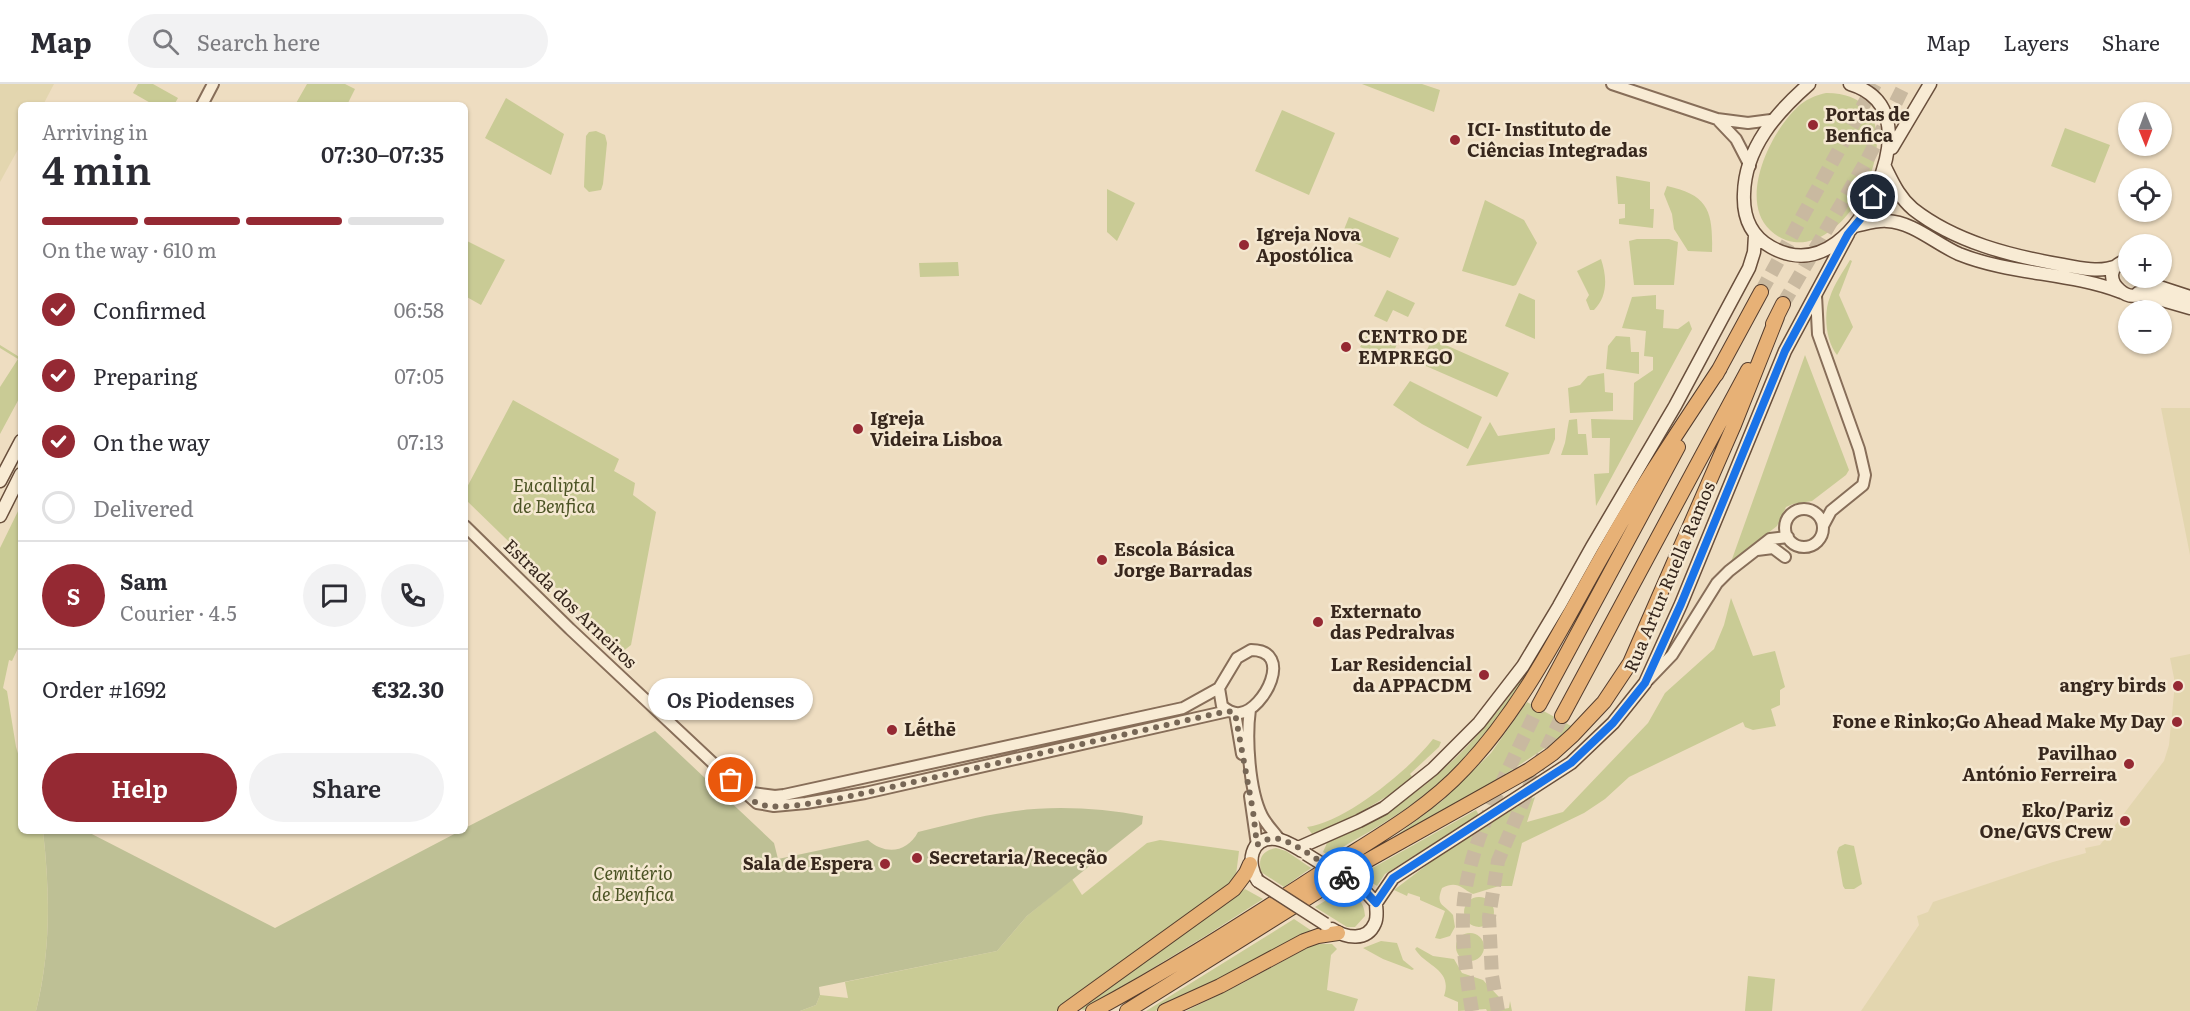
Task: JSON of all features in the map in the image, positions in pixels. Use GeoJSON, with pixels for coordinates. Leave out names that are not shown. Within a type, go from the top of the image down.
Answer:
{"type":"FeatureCollection","features":[{"type":"Feature","properties":{"kind":"highway"},"geometry":{"type":"LineString","coordinates":[[1539,705],[1761,292]]}},
{"type":"Feature","properties":{"kind":"highway"},"geometry":{"type":"LineString","coordinates":[[1126,1011],[1363,863],[1529,771],[1552,754],[1596,710],[1630,663],[1734,425],[1783,304]]}},
{"type":"Feature","properties":{"kind":"highway"},"geometry":{"type":"LineString","coordinates":[[1562,716],[1777,317]]}},
{"type":"Feature","properties":{"kind":"highway"},"geometry":{"type":"LineString","coordinates":[[1093,1011],[1252,917],[1403,820],[1437,795],[1465,769],[1525,691],[1630,507],[1720,368]]}},
{"type":"Feature","properties":{"kind":"highway"},"geometry":{"type":"LineString","coordinates":[[1065,1011],[1234,889],[1250,864]]}},
{"type":"Feature","properties":{"kind":"highway"},"geometry":{"type":"LineString","coordinates":[[1165,1011],[1230,981],[1304,941],[1338,933]]}},
{"type":"Feature","properties":{"kind":"main road"},"geometry":{"type":"LineString","coordinates":[[1817,84],[1806,86],[1786,103],[1772,120],[1760,141],[1744,188],[1748,222],[1755,235],[1774,249],[1787,255],[1827,249],[1852,230],[1887,221],[1897,223],[1958,254],[1989,264],[2019,272],[2098,284],[2128,295],[2138,294],[2190,308]]}},
{"type":"Feature","properties":{"kind":"main road"},"geometry":{"type":"LineString","coordinates":[[1850,84],[1868,93],[1883,110],[1890,131],[1889,154]]}},
{"type":"Feature","properties":{"kind":"main road"},"geometry":{"type":"LineString","coordinates":[[1889,154],[1904,124],[1930,84]]}},
{"type":"Feature","properties":{"kind":"main road","name":"Rua Artur Ruella Ramos"},"geometry":{"type":"LineString","coordinates":[[1338,933],[1355,937],[1366,933],[1376,922],[1376,903],[1393,878],[1571,763],[1613,723],[1645,683],[1681,604],[1785,351],[1852,230],[1873,197],[1889,154]]}},
{"type":"Feature","properties":{"kind":"main road"},"geometry":{"type":"LineString","coordinates":[[1885,167],[1898,193],[1913,208],[1964,238],[2007,254],[2034,260],[2095,270],[2109,269],[2118,265]]}},
{"type":"Feature","properties":{"kind":"main road"},"geometry":{"type":"LineString","coordinates":[[1302,851],[1384,808],[1433,769],[1479,723],[1523,666],[1675,406],[1749,268],[1754,252],[1755,235]]}},
{"type":"Feature","properties":{"kind":"main road"},"geometry":{"type":"LineString","coordinates":[[2118,269],[2113,275],[2113,281],[2118,288]]}},
{"type":"Feature","properties":{"kind":"main road"},"geometry":{"type":"LineString","coordinates":[[2118,288],[2121,292]]}},
{"type":"Feature","properties":{"kind":"main road"},"geometry":{"type":"LineString","coordinates":[[2138,294],[2142,288]]}},
{"type":"Feature","properties":{"kind":"main road"},"geometry":{"type":"LineString","coordinates":[[2168,288],[2190,297]]}},
{"type":"Feature","properties":{"kind":"main road"},"geometry":{"type":"LineString","coordinates":[[0,481],[18,447]]}},
{"type":"Feature","properties":{"kind":"main road"},"geometry":{"type":"LineString","coordinates":[[0,516],[18,480]]}},
{"type":"Feature","properties":{"kind":"main road"},"geometry":{"type":"LineString","coordinates":[[1338,933],[1258,881],[1250,864],[1257,845],[1266,839],[1279,839],[1364,890],[1376,903]]}},
{"type":"Feature","properties":{"kind":"street"},"geometry":{"type":"LineString","coordinates":[[204,102],[213,84]]}},
{"type":"Feature","properties":{"kind":"street"},"geometry":{"type":"LineString","coordinates":[[1612,84],[1717,119],[1748,123],[1772,120]]}},
{"type":"Feature","properties":{"kind":"street"},"geometry":{"type":"LineString","coordinates":[[1717,119],[1736,139],[1750,166]]}},
{"type":"Feature","properties":{"kind":"street"},"geometry":{"type":"LineString","coordinates":[[1816,295],[1818,334],[1865,475],[1863,485],[1830,512],[1820,539],[1810,546],[1798,546],[1788,537],[1785,527],[1791,515],[1802,510],[1811,511],[1824,508],[1863,485]]}},
{"type":"Feature","properties":{"kind":"street"},"geometry":{"type":"LineString","coordinates":[[1811,511],[1819,517],[1823,526]]}},
{"type":"Feature","properties":{"kind":"street","name":"Estrada dos Arneiros"},"geometry":{"type":"LineString","coordinates":[[468,529],[570,629],[757,803],[774,806],[858,794],[1232,712]]}},
{"type":"Feature","properties":{"kind":"street"},"geometry":{"type":"LineString","coordinates":[[1645,683],[1672,655],[1717,583],[1770,539],[1788,537]]}},
{"type":"Feature","properties":{"kind":"street"},"geometry":{"type":"LineString","coordinates":[[1757,550],[1774,549],[1785,557]]}},
{"type":"Feature","properties":{"kind":"street"},"geometry":{"type":"LineString","coordinates":[[745,792],[784,795],[1183,708],[1219,688],[1237,658],[1251,650],[1264,651],[1273,662],[1273,673],[1270,682],[1250,709],[1248,749],[1262,816],[1279,839]]}},
{"type":"Feature","properties":{"kind":"street"},"geometry":{"type":"LineString","coordinates":[[1219,688],[1222,706],[1232,712],[1250,709]]}},
{"type":"Feature","properties":{"kind":"street"},"geometry":{"type":"LineString","coordinates":[[1232,712],[1253,811],[1257,845]]}},
{"type":"Feature","properties":{"kind":"shaded area"},"geometry":{"type":"Polygon","coordinates":[[[0,84],[54,84],[45,102],[18,102],[18,149],[0,182],[0,84]]]}},
{"type":"Feature","properties":{"kind":"shaded area"},"geometry":{"type":"Polygon","coordinates":[[[2161,408],[2190,408],[2190,555],[2161,408]]]}},
{"type":"Feature","properties":{"kind":"shaded area"},"geometry":{"type":"Polygon","coordinates":[[[2190,654],[2190,1011],[1861,1011],[1919,925],[1917,916],[1928,912],[1933,902],[2086,853],[2085,848],[2100,845],[2164,761],[2169,745],[2175,683],[2170,658],[2190,654]]]}},
{"type":"Feature","properties":{"kind":"green space"},"geometry":{"type":"Polygon","coordinates":[[[138,84],[153,84],[178,98],[176,102],[149,102],[133,93],[138,84]]]}},
{"type":"Feature","properties":{"kind":"green space"},"geometry":{"type":"Polygon","coordinates":[[[307,84],[345,84],[355,89],[348,102],[297,102],[307,84]]]}},
{"type":"Feature","properties":{"kind":"green space"},"geometry":{"type":"Polygon","coordinates":[[[1362,84],[1422,84],[1440,90],[1434,112],[1362,84]]]}},
{"type":"Feature","properties":{"kind":"green space"},"geometry":{"type":"Polygon","coordinates":[[[1826,93],[1856,99],[1872,117],[1877,142],[1872,170],[1859,199],[1840,222],[1818,238],[1794,242],[1772,232],[1761,217],[1757,201],[1762,164],[1779,129],[1790,115],[1807,100],[1826,93]]]}},
{"type":"Feature","properties":{"kind":"green space"},"geometry":{"type":"Polygon","coordinates":[[[506,98],[564,134],[551,175],[485,138],[506,98]]]}},
{"type":"Feature","properties":{"kind":"green space"},"geometry":{"type":"Polygon","coordinates":[[[1282,110],[1335,133],[1309,195],[1255,171],[1282,110]]]}},
{"type":"Feature","properties":{"kind":"green space"},"geometry":{"type":"Polygon","coordinates":[[[2065,128],[2110,145],[2095,183],[2051,166],[2065,128]]]}},
{"type":"Feature","properties":{"kind":"green space"},"geometry":{"type":"Polygon","coordinates":[[[596,131],[605,135],[607,143],[603,184],[601,190],[589,192],[584,187],[586,136],[589,132],[596,131]]]}},
{"type":"Feature","properties":{"kind":"green space"},"geometry":{"type":"Polygon","coordinates":[[[1616,176],[1650,182],[1650,209],[1654,209],[1653,228],[1619,224],[1619,219],[1625,218],[1625,204],[1618,204],[1616,176]]]}},
{"type":"Feature","properties":{"kind":"green space"},"geometry":{"type":"Polygon","coordinates":[[[1667,186],[1692,194],[1706,207],[1711,226],[1712,252],[1688,251],[1674,229],[1672,214],[1664,194],[1667,186]]]}},
{"type":"Feature","properties":{"kind":"green space"},"geometry":{"type":"Polygon","coordinates":[[[1107,189],[1135,203],[1117,241],[1107,232],[1107,189]]]}},
{"type":"Feature","properties":{"kind":"green space"},"geometry":{"type":"Polygon","coordinates":[[[1485,200],[1524,220],[1537,243],[1516,285],[1462,271],[1485,200]]]}},
{"type":"Feature","properties":{"kind":"green space"},"geometry":{"type":"Polygon","coordinates":[[[1349,217],[1399,238],[1390,258],[1341,237],[1349,217]]]}},
{"type":"Feature","properties":{"kind":"green space"},"geometry":{"type":"Polygon","coordinates":[[[1669,239],[1678,242],[1674,285],[1634,285],[1629,241],[1669,239]]]}},
{"type":"Feature","properties":{"kind":"green space"},"geometry":{"type":"Polygon","coordinates":[[[468,242],[505,260],[481,305],[468,298],[468,242]]]}},
{"type":"Feature","properties":{"kind":"green space"},"geometry":{"type":"Polygon","coordinates":[[[1601,259],[1605,279],[1604,292],[1599,305],[1594,310],[1590,310],[1586,300],[1589,295],[1577,271],[1601,259]]]}},
{"type":"Feature","properties":{"kind":"green space"},"geometry":{"type":"Polygon","coordinates":[[[1850,260],[1852,261],[1839,295],[1853,327],[1837,355],[1828,335],[1827,311],[1834,287],[1850,260]]]}},
{"type":"Feature","properties":{"kind":"green space"},"geometry":{"type":"Polygon","coordinates":[[[958,262],[959,276],[920,277],[919,263],[958,262]]]}},
{"type":"Feature","properties":{"kind":"green space"},"geometry":{"type":"Polygon","coordinates":[[[1387,290],[1415,303],[1408,317],[1393,310],[1387,322],[1374,316],[1387,290]]]}},
{"type":"Feature","properties":{"kind":"green space"},"geometry":{"type":"Polygon","coordinates":[[[1519,293],[1535,300],[1535,339],[1505,326],[1519,293]]]}},
{"type":"Feature","properties":{"kind":"green space"},"geometry":{"type":"Polygon","coordinates":[[[1656,295],[1656,309],[1664,310],[1663,328],[1678,329],[1689,321],[1692,329],[1596,506],[1594,474],[1609,473],[1610,438],[1592,438],[1591,419],[1633,420],[1634,383],[1653,370],[1653,357],[1644,356],[1646,331],[1622,328],[1632,297],[1656,295]]]}},
{"type":"Feature","properties":{"kind":"green space"},"geometry":{"type":"Polygon","coordinates":[[[1377,329],[1399,339],[1390,361],[1360,347],[1368,333],[1377,329]]]}},
{"type":"Feature","properties":{"kind":"green space"},"geometry":{"type":"Polygon","coordinates":[[[1616,336],[1630,337],[1631,352],[1639,352],[1639,374],[1606,369],[1608,346],[1616,336]]]}},
{"type":"Feature","properties":{"kind":"green space"},"geometry":{"type":"Polygon","coordinates":[[[1432,339],[1509,373],[1497,397],[1419,363],[1432,339]]]}},
{"type":"Feature","properties":{"kind":"green space"},"geometry":{"type":"Polygon","coordinates":[[[0,345],[18,356],[18,359],[0,348],[0,345]]]}},
{"type":"Feature","properties":{"kind":"green space"},"geometry":{"type":"Polygon","coordinates":[[[1805,355],[1849,470],[1846,475],[1812,501],[1786,507],[1777,526],[1731,562],[1805,355]]]}},
{"type":"Feature","properties":{"kind":"green space"},"geometry":{"type":"Polygon","coordinates":[[[18,359],[18,401],[0,434],[0,387],[18,359]]]}},
{"type":"Feature","properties":{"kind":"green space"},"geometry":{"type":"Polygon","coordinates":[[[1604,373],[1605,392],[1613,393],[1613,411],[1570,413],[1568,388],[1580,385],[1588,376],[1604,373]]]}},
{"type":"Feature","properties":{"kind":"green space"},"geometry":{"type":"Polygon","coordinates":[[[1410,381],[1482,417],[1468,449],[1393,405],[1410,381]]]}},
{"type":"Feature","properties":{"kind":"green space","name":"Eucaliptal de Benfica"},"geometry":{"type":"Polygon","coordinates":[[[513,400],[619,459],[614,471],[635,483],[633,495],[656,512],[631,645],[622,652],[468,502],[468,485],[513,400]]]}},
{"type":"Feature","properties":{"kind":"green space"},"geometry":{"type":"Polygon","coordinates":[[[1577,419],[1578,434],[1586,434],[1588,455],[1561,455],[1569,420],[1577,419]]]}},
{"type":"Feature","properties":{"kind":"green space"},"geometry":{"type":"Polygon","coordinates":[[[1490,422],[1498,436],[1555,428],[1555,439],[1549,454],[1466,466],[1490,422]]]}},
{"type":"Feature","properties":{"kind":"green space"},"geometry":{"type":"Polygon","coordinates":[[[18,511],[18,648],[12,661],[9,660],[3,688],[7,691],[18,753],[18,834],[43,834],[48,921],[47,944],[36,1011],[0,1011],[0,548],[18,511]]]}},
{"type":"Feature","properties":{"kind":"green space"},"geometry":{"type":"Polygon","coordinates":[[[1731,598],[1753,656],[1775,651],[1785,687],[1780,690],[1780,705],[1771,709],[1776,726],[1753,730],[1745,727],[1743,722],[1629,777],[1605,799],[1584,813],[1522,843],[1512,886],[1499,886],[1473,894],[1455,885],[1442,888],[1440,902],[1453,915],[1455,927],[1450,936],[1435,938],[1445,911],[1420,900],[1420,897],[1408,893],[1407,896],[1394,890],[1432,861],[1535,797],[1527,822],[1563,812],[1648,723],[1665,693],[1714,649],[1724,625],[1731,598]]]}},
{"type":"Feature","properties":{"kind":"green space"},"geometry":{"type":"Polygon","coordinates":[[[1540,651],[1543,651],[1505,710],[1476,746],[1443,779],[1414,803],[1378,826],[1329,855],[1323,852],[1327,843],[1393,808],[1449,764],[1497,712],[1540,651]]]}},
{"type":"Feature","properties":{"kind":"green space"},"geometry":{"type":"Polygon","coordinates":[[[1527,702],[1573,727],[1529,759],[1389,841],[1442,801],[1491,753],[1527,702]]]}},
{"type":"Feature","properties":{"kind":"green space","name":"Cemitério de Benfica"},"geometry":{"type":"Polygon","coordinates":[[[655,731],[774,843],[778,859],[868,840],[881,848],[895,850],[908,844],[918,832],[986,816],[1025,810],[1076,808],[1143,816],[1142,824],[1027,916],[997,951],[819,987],[820,995],[816,1005],[800,1011],[36,1011],[47,944],[48,921],[43,834],[92,834],[275,928],[454,834],[468,834],[468,826],[655,731]]]}},
{"type":"Feature","properties":{"kind":"green space"},"geometry":{"type":"Polygon","coordinates":[[[1433,739],[1441,742],[1439,747],[1410,774],[1413,778],[1364,810],[1312,834],[1307,827],[1323,823],[1358,805],[1409,765],[1433,739]]]}},
{"type":"Feature","properties":{"kind":"green space"},"geometry":{"type":"Polygon","coordinates":[[[1476,810],[1479,815],[1385,874],[1377,886],[1360,875],[1476,810]]]}},
{"type":"Feature","properties":{"kind":"green space"},"geometry":{"type":"Polygon","coordinates":[[[1160,840],[1239,851],[1236,875],[1231,882],[1095,985],[1056,1011],[800,1011],[816,1005],[820,995],[848,998],[845,982],[997,951],[1027,916],[1072,879],[1082,895],[1147,843],[1160,840]]]}},
{"type":"Feature","properties":{"kind":"green space"},"geometry":{"type":"Polygon","coordinates":[[[1845,844],[1854,846],[1862,884],[1854,889],[1845,889],[1843,886],[1837,852],[1839,847],[1845,844]]]}},
{"type":"Feature","properties":{"kind":"green space"},"geometry":{"type":"Polygon","coordinates":[[[1276,848],[1286,851],[1311,868],[1284,887],[1261,872],[1262,856],[1267,851],[1276,848]]]}},
{"type":"Feature","properties":{"kind":"green space"},"geometry":{"type":"Polygon","coordinates":[[[1245,889],[1263,899],[1084,1010],[1081,1009],[1245,889]]]}},
{"type":"Feature","properties":{"kind":"green space"},"geometry":{"type":"Polygon","coordinates":[[[1343,890],[1363,906],[1365,916],[1355,927],[1347,927],[1315,907],[1343,890]]]}},
{"type":"Feature","properties":{"kind":"green space"},"geometry":{"type":"Polygon","coordinates":[[[1479,897],[1490,901],[1494,912],[1490,923],[1479,927],[1468,923],[1464,912],[1468,901],[1479,897]]]}},
{"type":"Feature","properties":{"kind":"green space"},"geometry":{"type":"Polygon","coordinates":[[[1294,919],[1312,931],[1208,987],[1155,1011],[1146,1011],[1294,919]]]}},
{"type":"Feature","properties":{"kind":"green space"},"geometry":{"type":"Polygon","coordinates":[[[1470,933],[1480,937],[1484,947],[1480,957],[1470,961],[1460,957],[1456,947],[1460,937],[1470,933]]]}},
{"type":"Feature","properties":{"kind":"green space"},"geometry":{"type":"Polygon","coordinates":[[[1381,941],[1397,943],[1403,960],[1414,969],[1383,959],[1363,948],[1381,941]]]}},
{"type":"Feature","properties":{"kind":"green space"},"geometry":{"type":"Polygon","coordinates":[[[1314,944],[1332,944],[1337,949],[1331,955],[1327,990],[1358,999],[1354,1011],[1186,1011],[1243,983],[1314,944]]]}},
{"type":"Feature","properties":{"kind":"green space"},"geometry":{"type":"Polygon","coordinates":[[[1417,947],[1433,956],[1454,959],[1462,973],[1483,980],[1499,997],[1503,1009],[1509,1008],[1510,1001],[1512,1011],[1487,1011],[1486,1009],[1458,1011],[1458,1002],[1444,996],[1446,987],[1442,974],[1420,955],[1415,949],[1417,947]]]}},
{"type":"Feature","properties":{"kind":"green space"},"geometry":{"type":"Polygon","coordinates":[[[1748,976],[1775,979],[1772,1011],[1745,1011],[1748,976]]]}},
{"type":"Feature","properties":{"kind":"tunnel"},"geometry":{"type":"LineString","coordinates":[[1761,292],[1875,84]]}},
{"type":"Feature","properties":{"kind":"tunnel"},"geometry":{"type":"LineString","coordinates":[[1783,304],[1867,160],[1905,84]]}},
{"type":"Feature","properties":{"kind":"tunnel"},"geometry":{"type":"LineString","coordinates":[[1472,1011],[1463,939],[1466,889],[1480,835],[1539,705]]}},
{"type":"Feature","properties":{"kind":"tunnel"},"geometry":{"type":"LineString","coordinates":[[1498,1011],[1492,976],[1489,917],[1498,861],[1562,716]]}},
{"type":"Feature","properties":{"kind":"way so far"},"geometry":{"type":"LineString","coordinates":[[731,780],[757,803],[766,806],[786,806],[865,793],[1228,711],[1235,713],[1257,845],[1266,839],[1279,839],[1298,848],[1344,877]]}},
{"type":"Feature","properties":{"kind":"place","name":"Portas de Benfica"},"geometry":{"type":"Point","coordinates":[1813,125]}},
{"type":"Feature","properties":{"kind":"place","name":"ICI- Instituto de Ciências Integradas"},"geometry":{"type":"Point","coordinates":[1455,140]}},
{"type":"Feature","properties":{"kind":"place","name":"Igreja Nova Apostólica"},"geometry":{"type":"Point","coordinates":[1244,245]}},
{"type":"Feature","properties":{"kind":"place","name":"CENTRO DE EMPREGO"},"geometry":{"type":"Point","coordinates":[1346,347]}},
{"type":"Feature","properties":{"kind":"place","name":"Igreja Videira Lisboa"},"geometry":{"type":"Point","coordinates":[858,429]}},
{"type":"Feature","properties":{"kind":"place","name":"Escola Básica Jorge Barradas"},"geometry":{"type":"Point","coordinates":[1102,560]}},
{"type":"Feature","properties":{"kind":"place","name":"Externato das Pedralvas"},"geometry":{"type":"Point","coordinates":[1318,622]}},
{"type":"Feature","properties":{"kind":"place","name":"Lar Residencial da APPACDM"},"geometry":{"type":"Point","coordinates":[1484,675]}},
{"type":"Feature","properties":{"kind":"place","name":"angry birds"},"geometry":{"type":"Point","coordinates":[2178,686]}},
{"type":"Feature","properties":{"kind":"place","name":"Fone e Rinko;Go Ahead Make My Day"},"geometry":{"type":"Point","coordinates":[2177,722]}},
{"type":"Feature","properties":{"kind":"place","name":"Lḗthē"},"geometry":{"type":"Point","coordinates":[892,730]}},
{"type":"Feature","properties":{"kind":"place","name":"Pavilhao António Ferreira"},"geometry":{"type":"Point","coordinates":[2129,764]}},
{"type":"Feature","properties":{"kind":"place","name":"Os Piodenses"},"geometry":{"type":"Point","coordinates":[731,780]}},
{"type":"Feature","properties":{"kind":"place","name":"Eko/Pariz One/GVS Crew"},"geometry":{"type":"Point","coordinates":[2125,821]}},
{"type":"Feature","properties":{"kind":"place","name":"Secretaria/Receção"},"geometry":{"type":"Point","coordinates":[917,858]}},
{"type":"Feature","properties":{"kind":"place","name":"Sala de Espera"},"geometry":{"type":"Point","coordinates":[885,864]}},
{"type":"Feature","properties":{"kind":"route"},"geometry":{"type":"LineString","coordinates":[[1344,877],[1364,890],[1376,903],[1393,878],[1571,763],[1593,744],[1632,700],[1645,683],[1681,604],[1785,351],[1848,234],[1862,217],[1873,197]]}}]}
